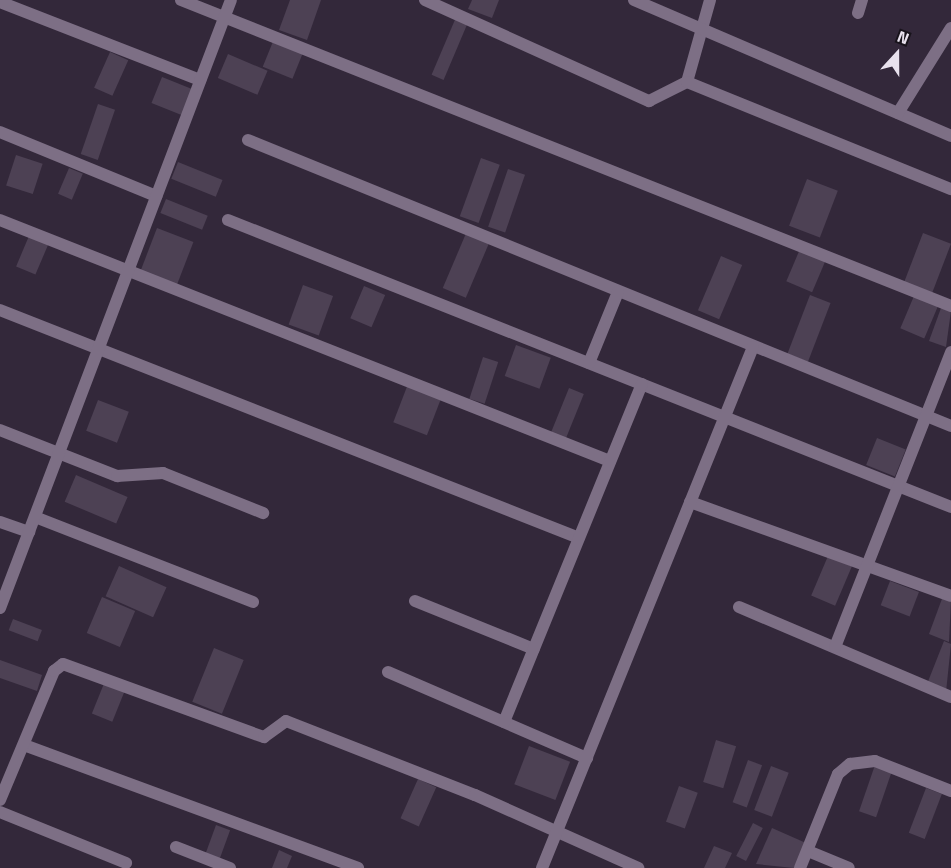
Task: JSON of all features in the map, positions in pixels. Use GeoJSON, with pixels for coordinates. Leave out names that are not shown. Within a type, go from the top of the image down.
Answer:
{"type":"FeatureCollection","features":[{"type":"Feature","properties":{"kind":"street"},"geometry":{"type":"LineString","coordinates":[[181,0],[951,306]]}},
{"type":"Feature","properties":{"kind":"street"},"geometry":{"type":"LineString","coordinates":[[0,607],[231,0]]}},
{"type":"Feature","properties":{"kind":"street"},"geometry":{"type":"LineString","coordinates":[[425,0],[641,100],[658,100],[687,82],[710,0]]}},
{"type":"Feature","properties":{"kind":"street"},"geometry":{"type":"LineString","coordinates":[[634,0],[951,136]]}},
{"type":"Feature","properties":{"kind":"street"},"geometry":{"type":"LineString","coordinates":[[858,13],[862,0]]}},
{"type":"Feature","properties":{"kind":"street"},"geometry":{"type":"LineString","coordinates":[[0,2],[200,80]]}},
{"type":"Feature","properties":{"kind":"street"},"geometry":{"type":"LineString","coordinates":[[898,113],[951,28]]}},
{"type":"Feature","properties":{"kind":"street"},"geometry":{"type":"LineString","coordinates":[[687,82],[951,189]]}},
{"type":"Feature","properties":{"kind":"street"},"geometry":{"type":"LineString","coordinates":[[0,132],[156,196]]}},
{"type":"Feature","properties":{"kind":"street"},"geometry":{"type":"LineString","coordinates":[[248,140],[951,426]]}},
{"type":"Feature","properties":{"kind":"street"},"geometry":{"type":"LineString","coordinates":[[0,220],[610,461]]}},
{"type":"Feature","properties":{"kind":"street"},"geometry":{"type":"LineString","coordinates":[[228,220],[898,484],[951,507]]}},
{"type":"Feature","properties":{"kind":"street"},"geometry":{"type":"LineString","coordinates":[[589,363],[618,292]]}},
{"type":"Feature","properties":{"kind":"street"},"geometry":{"type":"LineString","coordinates":[[0,310],[579,538]]}},
{"type":"Feature","properties":{"kind":"street"},"geometry":{"type":"LineString","coordinates":[[542,868],[753,347]]}},
{"type":"Feature","properties":{"kind":"street"},"geometry":{"type":"LineString","coordinates":[[835,647],[951,352]]}},
{"type":"Feature","properties":{"kind":"street"},"geometry":{"type":"LineString","coordinates":[[504,723],[642,384]]}},
{"type":"Feature","properties":{"kind":"street"},"geometry":{"type":"LineString","coordinates":[[0,430],[126,479],[169,475],[263,513]]}},
{"type":"Feature","properties":{"kind":"street"},"geometry":{"type":"LineString","coordinates":[[690,502],[951,596]]}},
{"type":"Feature","properties":{"kind":"street"},"geometry":{"type":"LineString","coordinates":[[35,517],[253,602]]}},
{"type":"Feature","properties":{"kind":"street"},"geometry":{"type":"LineString","coordinates":[[0,522],[29,532]]}},
{"type":"Feature","properties":{"kind":"street"},"geometry":{"type":"LineString","coordinates":[[416,601],[534,649]]}},
{"type":"Feature","properties":{"kind":"street"},"geometry":{"type":"LineString","coordinates":[[739,607],[951,698]]}},
{"type":"Feature","properties":{"kind":"street"},"geometry":{"type":"LineString","coordinates":[[0,799],[54,671],[63,664],[264,737],[286,721],[558,830],[638,868]]}},
{"type":"Feature","properties":{"kind":"street"},"geometry":{"type":"LineString","coordinates":[[387,672],[587,758]]}},
{"type":"Feature","properties":{"kind":"street"},"geometry":{"type":"LineString","coordinates":[[24,745],[358,868]]}},
{"type":"Feature","properties":{"kind":"street"},"geometry":{"type":"LineString","coordinates":[[800,868],[838,774],[855,761],[875,761],[951,791]]}},
{"type":"Feature","properties":{"kind":"street"},"geometry":{"type":"LineString","coordinates":[[0,812],[126,863]]}},
{"type":"Feature","properties":{"kind":"street"},"geometry":{"type":"LineString","coordinates":[[176,847],[230,868]]}},
{"type":"Feature","properties":{"kind":"street"},"geometry":{"type":"LineString","coordinates":[[808,851],[849,868]]}},
{"type":"Feature","properties":{"kind":"building"},"geometry":{"type":"Polygon","coordinates":[[[290,0],[321,0],[307,40],[279,30],[290,0]]]}},
{"type":"Feature","properties":{"kind":"building"},"geometry":{"type":"Polygon","coordinates":[[[472,0],[499,0],[492,18],[468,9],[472,0]]]}},
{"type":"Feature","properties":{"kind":"building"},"geometry":{"type":"Polygon","coordinates":[[[457,15],[469,20],[444,80],[432,75],[457,15]]]}},
{"type":"Feature","properties":{"kind":"building"},"geometry":{"type":"Polygon","coordinates":[[[274,39],[304,51],[292,79],[263,67],[274,39]]]}},
{"type":"Feature","properties":{"kind":"building"},"geometry":{"type":"Polygon","coordinates":[[[110,52],[128,60],[112,96],[94,88],[110,52]]]}},
{"type":"Feature","properties":{"kind":"building"},"geometry":{"type":"Polygon","coordinates":[[[228,54],[268,71],[257,95],[218,78],[228,54]]]}},
{"type":"Feature","properties":{"kind":"building"},"geometry":{"type":"Polygon","coordinates":[[[162,77],[194,90],[184,116],[152,103],[162,77]]]}},
{"type":"Feature","properties":{"kind":"building"},"geometry":{"type":"Polygon","coordinates":[[[98,104],[115,110],[98,160],[81,154],[98,104]]]}},
{"type":"Feature","properties":{"kind":"building"},"geometry":{"type":"Polygon","coordinates":[[[16,155],[43,164],[33,194],[6,185],[16,155]]]}},
{"type":"Feature","properties":{"kind":"building"},"geometry":{"type":"Polygon","coordinates":[[[481,158],[500,165],[479,223],[460,216],[481,158]]]}},
{"type":"Feature","properties":{"kind":"building"},"geometry":{"type":"Polygon","coordinates":[[[178,162],[223,180],[216,197],[171,179],[178,162]]]}},
{"type":"Feature","properties":{"kind":"building"},"geometry":{"type":"Polygon","coordinates":[[[69,168],[83,174],[72,200],[58,194],[69,168]]]}},
{"type":"Feature","properties":{"kind":"building"},"geometry":{"type":"Polygon","coordinates":[[[508,169],[525,175],[505,233],[488,227],[508,169]]]}},
{"type":"Feature","properties":{"kind":"building"},"geometry":{"type":"Polygon","coordinates":[[[807,179],[838,191],[820,238],[789,226],[807,179]]]}},
{"type":"Feature","properties":{"kind":"building"},"geometry":{"type":"Polygon","coordinates":[[[166,199],[208,216],[202,230],[160,213],[166,199]]]}},
{"type":"Feature","properties":{"kind":"building"},"geometry":{"type":"Polygon","coordinates":[[[157,228],[193,242],[177,286],[140,272],[157,228]]]}},
{"type":"Feature","properties":{"kind":"building"},"geometry":{"type":"Polygon","coordinates":[[[467,231],[490,241],[466,298],[443,288],[467,231]]]}},
{"type":"Feature","properties":{"kind":"building"},"geometry":{"type":"Polygon","coordinates":[[[923,233],[951,244],[932,293],[904,282],[923,233]]]}},
{"type":"Feature","properties":{"kind":"building"},"geometry":{"type":"Polygon","coordinates":[[[29,236],[48,244],[35,275],[16,266],[29,236]]]}},
{"type":"Feature","properties":{"kind":"building"},"geometry":{"type":"Polygon","coordinates":[[[800,249],[826,260],[812,292],[786,281],[800,249]]]}},
{"type":"Feature","properties":{"kind":"building"},"geometry":{"type":"Polygon","coordinates":[[[721,256],[742,265],[719,319],[698,310],[721,256]]]}},
{"type":"Feature","properties":{"kind":"building"},"geometry":{"type":"Polygon","coordinates":[[[303,285],[333,296],[319,335],[289,324],[303,285]]]}},
{"type":"Feature","properties":{"kind":"building"},"geometry":{"type":"Polygon","coordinates":[[[364,286],[385,295],[371,327],[350,318],[364,286]]]}},
{"type":"Feature","properties":{"kind":"building"},"geometry":{"type":"Polygon","coordinates":[[[810,295],[831,303],[808,362],[787,354],[810,295]]]}},
{"type":"Feature","properties":{"kind":"building"},"geometry":{"type":"Polygon","coordinates":[[[914,296],[938,306],[924,338],[900,328],[914,296]]]}},
{"type":"Feature","properties":{"kind":"building"},"geometry":{"type":"Polygon","coordinates":[[[941,308],[951,311],[946,347],[929,341],[941,308]]]}},
{"type":"Feature","properties":{"kind":"building"},"geometry":{"type":"Polygon","coordinates":[[[516,345],[551,358],[539,389],[505,376],[516,345]]]}},
{"type":"Feature","properties":{"kind":"building"},"geometry":{"type":"Polygon","coordinates":[[[483,357],[498,362],[485,404],[469,399],[483,357]]]}},
{"type":"Feature","properties":{"kind":"building"},"geometry":{"type":"Polygon","coordinates":[[[408,384],[442,397],[427,435],[393,422],[408,384]]]}},
{"type":"Feature","properties":{"kind":"building"},"geometry":{"type":"Polygon","coordinates":[[[569,388],[584,394],[566,438],[551,433],[569,388]]]}},
{"type":"Feature","properties":{"kind":"building"},"geometry":{"type":"Polygon","coordinates":[[[98,400],[129,412],[117,443],[86,431],[98,400]]]}},
{"type":"Feature","properties":{"kind":"building"},"geometry":{"type":"Polygon","coordinates":[[[877,438],[906,450],[895,477],[866,465],[877,438]]]}},
{"type":"Feature","properties":{"kind":"building"},"geometry":{"type":"Polygon","coordinates":[[[76,475],[128,497],[116,524],[65,502],[76,475]]]}},
{"type":"Feature","properties":{"kind":"building"},"geometry":{"type":"Polygon","coordinates":[[[828,556],[852,566],[835,606],[811,596],[828,556]]]}},
{"type":"Feature","properties":{"kind":"building"},"geometry":{"type":"Polygon","coordinates":[[[119,566],[167,587],[153,617],[106,596],[119,566]]]}},
{"type":"Feature","properties":{"kind":"building"},"geometry":{"type":"Polygon","coordinates":[[[890,581],[919,592],[910,616],[881,605],[890,581]]]}},
{"type":"Feature","properties":{"kind":"building"},"geometry":{"type":"Polygon","coordinates":[[[943,596],[951,599],[949,642],[929,634],[943,596]]]}},
{"type":"Feature","properties":{"kind":"building"},"geometry":{"type":"Polygon","coordinates":[[[102,597],[135,611],[120,647],[87,633],[102,597]]]}},
{"type":"Feature","properties":{"kind":"building"},"geometry":{"type":"Polygon","coordinates":[[[13,619],[42,630],[38,641],[9,630],[13,619]]]}},
{"type":"Feature","properties":{"kind":"building"},"geometry":{"type":"Polygon","coordinates":[[[944,641],[951,644],[946,692],[927,684],[944,641]]]}},
{"type":"Feature","properties":{"kind":"building"},"geometry":{"type":"Polygon","coordinates":[[[214,648],[244,660],[222,714],[192,702],[214,648]]]}},
{"type":"Feature","properties":{"kind":"building"},"geometry":{"type":"Polygon","coordinates":[[[0,660],[42,675],[37,691],[0,678],[0,660]]]}},
{"type":"Feature","properties":{"kind":"building"},"geometry":{"type":"Polygon","coordinates":[[[105,681],[125,689],[112,722],[92,713],[105,681]]]}},
{"type":"Feature","properties":{"kind":"building"},"geometry":{"type":"Polygon","coordinates":[[[716,740],[736,746],[723,788],[703,782],[716,740]]]}},
{"type":"Feature","properties":{"kind":"building"},"geometry":{"type":"Polygon","coordinates":[[[529,746],[570,762],[555,800],[514,784],[529,746]]]}},
{"type":"Feature","properties":{"kind":"building"},"geometry":{"type":"Polygon","coordinates":[[[748,760],[762,765],[747,807],[733,802],[748,760]]]}},
{"type":"Feature","properties":{"kind":"building"},"geometry":{"type":"Polygon","coordinates":[[[875,765],[892,771],[876,817],[859,811],[875,765]]]}},
{"type":"Feature","properties":{"kind":"building"},"geometry":{"type":"Polygon","coordinates":[[[771,766],[789,773],[772,817],[754,810],[771,766]]]}},
{"type":"Feature","properties":{"kind":"building"},"geometry":{"type":"Polygon","coordinates":[[[418,779],[436,787],[419,826],[401,818],[418,779]]]}},
{"type":"Feature","properties":{"kind":"building"},"geometry":{"type":"Polygon","coordinates":[[[679,786],[698,793],[685,829],[666,822],[679,786]]]}},
{"type":"Feature","properties":{"kind":"building"},"geometry":{"type":"Polygon","coordinates":[[[926,788],[942,794],[925,839],[909,833],[926,788]]]}},
{"type":"Feature","properties":{"kind":"building"},"geometry":{"type":"Polygon","coordinates":[[[753,823],[763,828],[746,861],[736,856],[753,823]]]}},
{"type":"Feature","properties":{"kind":"building"},"geometry":{"type":"Polygon","coordinates":[[[216,825],[230,830],[219,860],[205,855],[216,825]]]}},
{"type":"Feature","properties":{"kind":"building"},"geometry":{"type":"Polygon","coordinates":[[[772,828],[806,843],[794,868],[756,864],[772,828]]]}},
{"type":"Feature","properties":{"kind":"building"},"geometry":{"type":"Polygon","coordinates":[[[714,846],[732,853],[725,868],[704,868],[714,846]]]}},
{"type":"Feature","properties":{"kind":"building"},"geometry":{"type":"Polygon","coordinates":[[[279,850],[292,856],[287,868],[272,868],[279,850]]]}}]}
